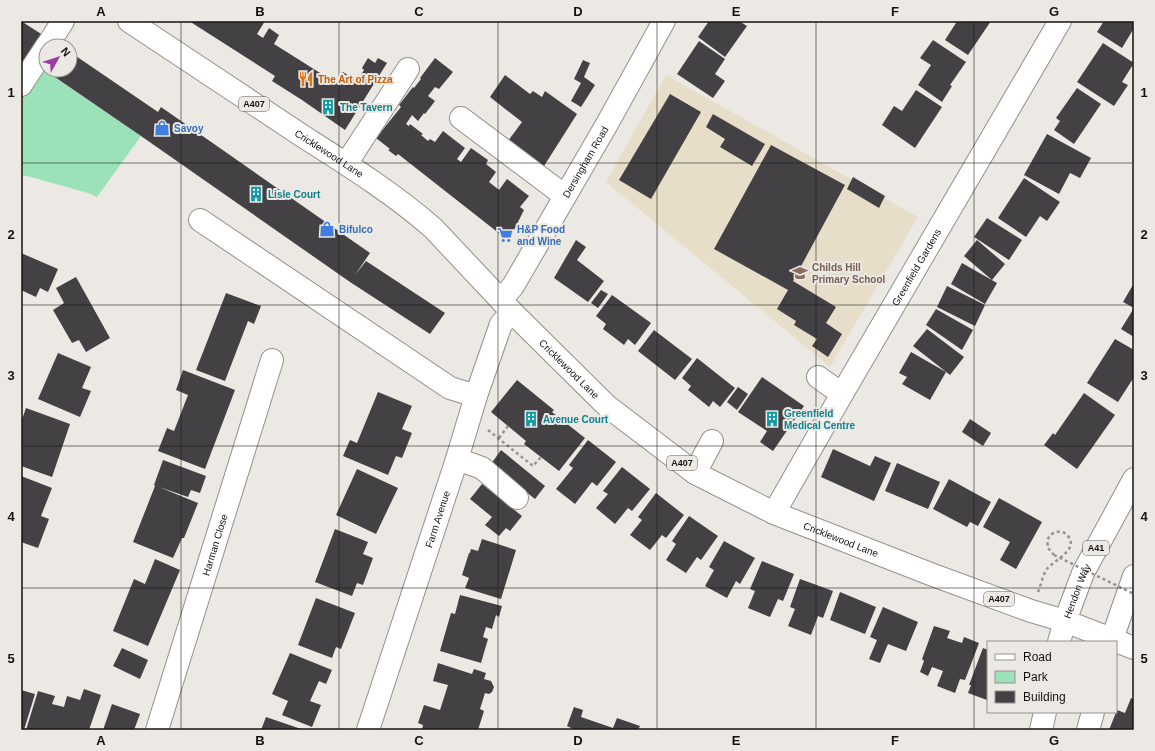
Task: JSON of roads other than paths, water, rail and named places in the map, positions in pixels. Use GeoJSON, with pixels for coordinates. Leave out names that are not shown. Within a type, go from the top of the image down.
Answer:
{"type":"FeatureCollection","features":[{"type":"Feature","properties":{"kind":"main road"},"geometry":{"type":"LineString","coordinates":[[51,38],[63,21]]}},
{"type":"Feature","properties":{"kind":"main road","name":"Cricklewood Lane"},"geometry":{"type":"LineString","coordinates":[[129,21],[380,186],[421,218],[607,406],[695,473],[774,514],[1031,611],[1065,621],[1112,640]]}},
{"type":"Feature","properties":{"kind":"main road","name":"Dersingham Road"},"geometry":{"type":"LineString","coordinates":[[507,306],[513,286],[607,124],[664,21]]}},
{"type":"Feature","properties":{"kind":"main road","name":"Greenfield Gardens"},"geometry":{"type":"LineString","coordinates":[[774,514],[842,394],[1060,21]]}},
{"type":"Feature","properties":{"kind":"main road"},"geometry":{"type":"LineString","coordinates":[[21,84],[38,58]]}},
{"type":"Feature","properties":{"kind":"main road"},"geometry":{"type":"LineString","coordinates":[[346,164],[408,69]]}},
{"type":"Feature","properties":{"kind":"main road"},"geometry":{"type":"LineString","coordinates":[[461,118],[565,196]]}},
{"type":"Feature","properties":{"kind":"main road"},"geometry":{"type":"LineString","coordinates":[[200,220],[450,388],[476,396]]}},
{"type":"Feature","properties":{"kind":"main road","name":"Farm Avenue"},"geometry":{"type":"LineString","coordinates":[[368,730],[457,459],[476,396],[507,306]]}},
{"type":"Feature","properties":{"kind":"main road","name":"Harman Close"},"geometry":{"type":"LineString","coordinates":[[158,730],[272,360]]}},
{"type":"Feature","properties":{"kind":"main road"},"geometry":{"type":"LineString","coordinates":[[818,377],[842,394]]}},
{"type":"Feature","properties":{"kind":"main road"},"geometry":{"type":"LineString","coordinates":[[695,473],[712,441]]}},
{"type":"Feature","properties":{"kind":"main road"},"geometry":{"type":"LineString","coordinates":[[457,459],[482,468],[517,498]]}},
{"type":"Feature","properties":{"kind":"main road","name":"Hendon Way"},"geometry":{"type":"LineString","coordinates":[[1059,641],[1083,573],[1134,479]]}},
{"type":"Feature","properties":{"kind":"main road"},"geometry":{"type":"LineString","coordinates":[[1112,640],[1134,576]]}},
{"type":"Feature","properties":{"kind":"main road","name":"Cricklewood Lane"},"geometry":{"type":"LineString","coordinates":[[1117,642],[1134,648]]}},
{"type":"Feature","properties":{"kind":"main road"},"geometry":{"type":"LineString","coordinates":[[1041,730],[1045,713]]}},
{"type":"Feature","properties":{"kind":"main road"},"geometry":{"type":"LineString","coordinates":[[1088,730],[1093,713]]}},
{"type":"Feature","properties":{"kind":"place","name":"The Art of Pizza"},"geometry":{"type":"Point","coordinates":[306,79]}},
{"type":"Feature","properties":{"kind":"place","name":"The Tavern"},"geometry":{"type":"Point","coordinates":[328,107]}},
{"type":"Feature","properties":{"kind":"place","name":"Savoy"},"geometry":{"type":"Point","coordinates":[162,128]}},
{"type":"Feature","properties":{"kind":"place","name":"Lisle Court"},"geometry":{"type":"Point","coordinates":[256,194]}},
{"type":"Feature","properties":{"kind":"place","name":"Bifulco"},"geometry":{"type":"Point","coordinates":[327,229]}},
{"type":"Feature","properties":{"kind":"place","name":"H&P Food and Wine"},"geometry":{"type":"Point","coordinates":[505,235]}},
{"type":"Feature","properties":{"kind":"place","name":"Childs Hill Primary School"},"geometry":{"type":"Point","coordinates":[800,273]}},
{"type":"Feature","properties":{"kind":"place","name":"Avenue Court"},"geometry":{"type":"Point","coordinates":[531,419]}},
{"type":"Feature","properties":{"kind":"place","name":"Greenfield Medical Centre"},"geometry":{"type":"Point","coordinates":[772,419]}}]}
